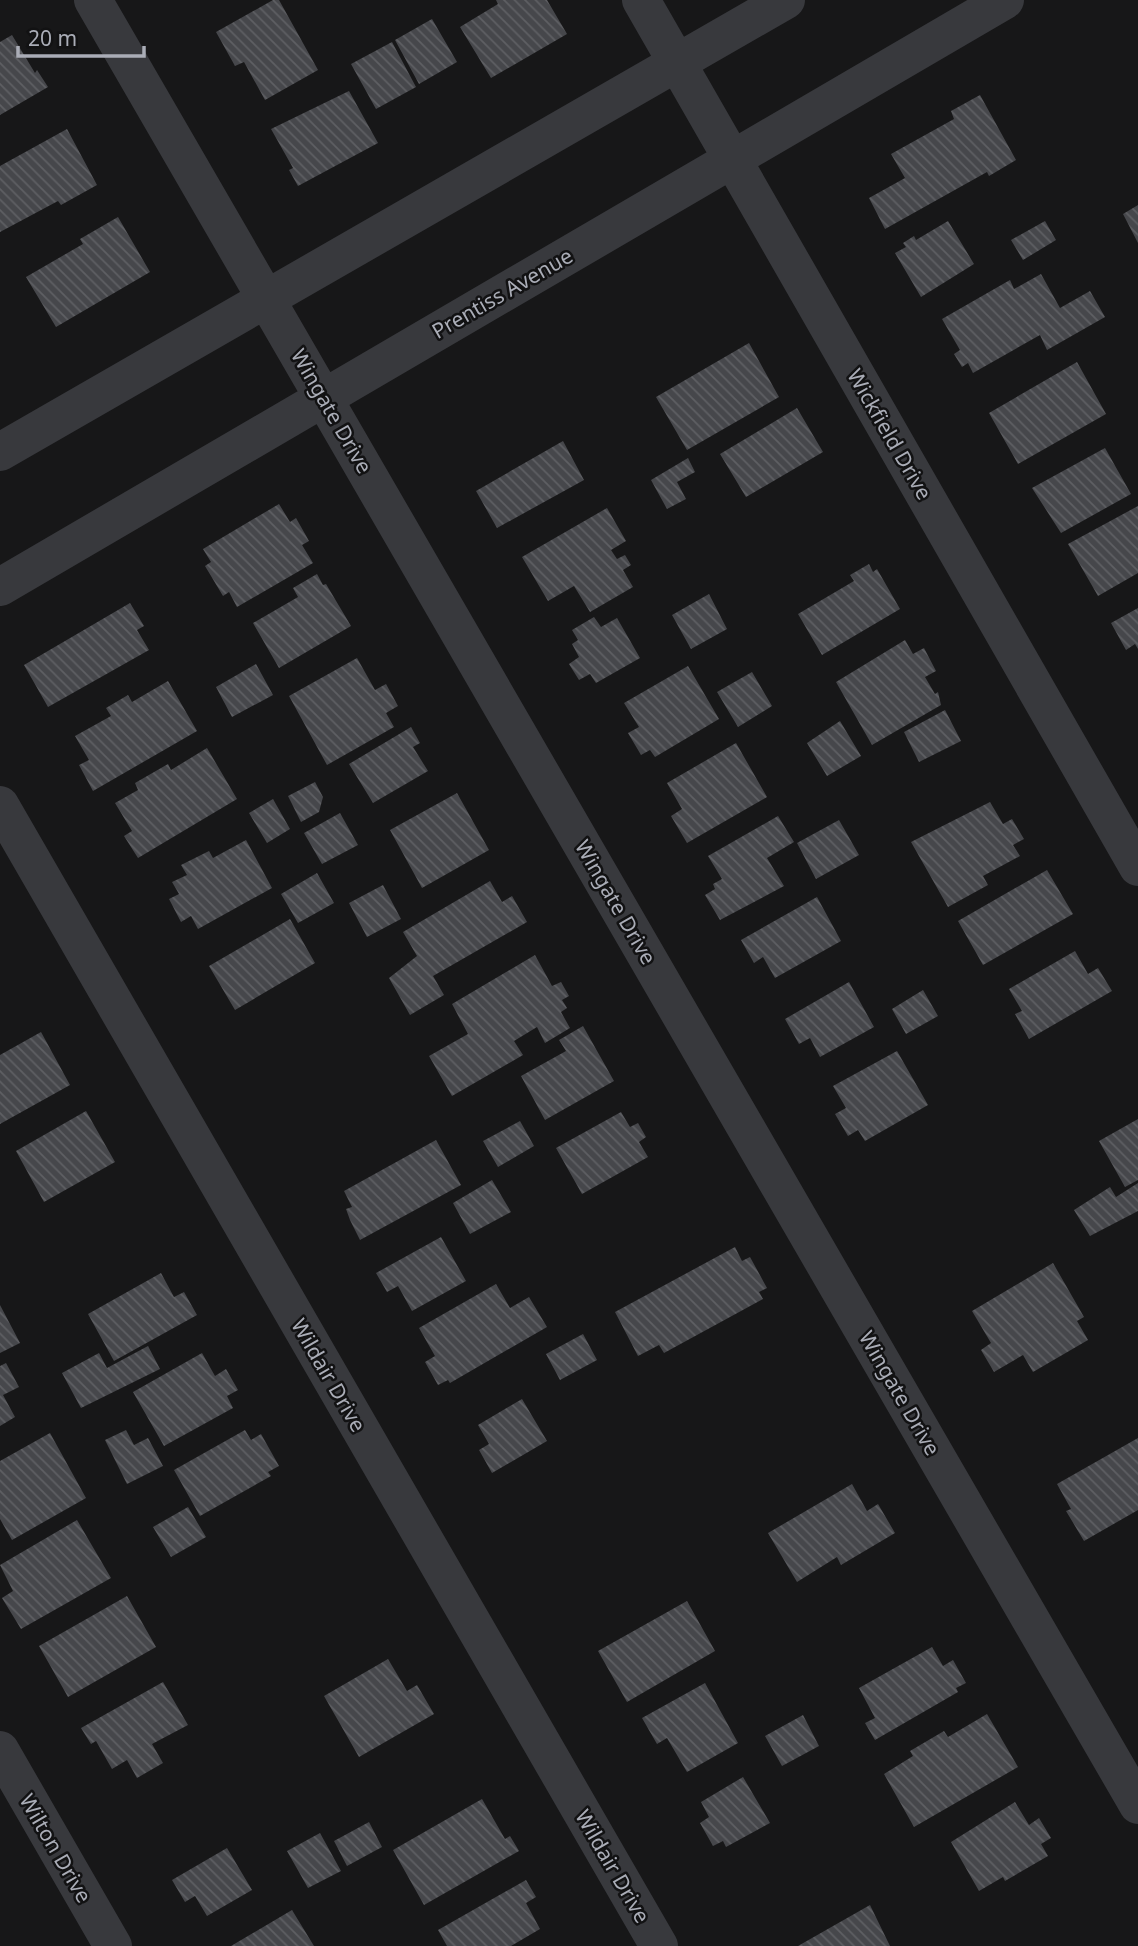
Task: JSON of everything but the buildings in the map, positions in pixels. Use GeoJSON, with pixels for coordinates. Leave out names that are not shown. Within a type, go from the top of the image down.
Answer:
{"type":"FeatureCollection","features":[{"type":"Feature","properties":{"kind":"street","name":"Wingate Drive"},"geometry":{"type":"LineString","coordinates":[[93,0],[1138,1805]]}},
{"type":"Feature","properties":{"kind":"street","name":"Wickfield Drive"},"geometry":{"type":"LineString","coordinates":[[642,0],[1138,867]]}},
{"type":"Feature","properties":{"kind":"street"},"geometry":{"type":"LineString","coordinates":[[0,452],[786,0]]}},
{"type":"Feature","properties":{"kind":"street","name":"Prentiss Avenue"},"geometry":{"type":"LineString","coordinates":[[0,587],[1005,0]]}},
{"type":"Feature","properties":{"kind":"street","name":"Wildair Drive"},"geometry":{"type":"LineString","coordinates":[[0,805],[659,1946]]}},
{"type":"Feature","properties":{"kind":"street","name":"Wilton Drive"},"geometry":{"type":"LineString","coordinates":[[0,1751],[113,1946]]}}]}
